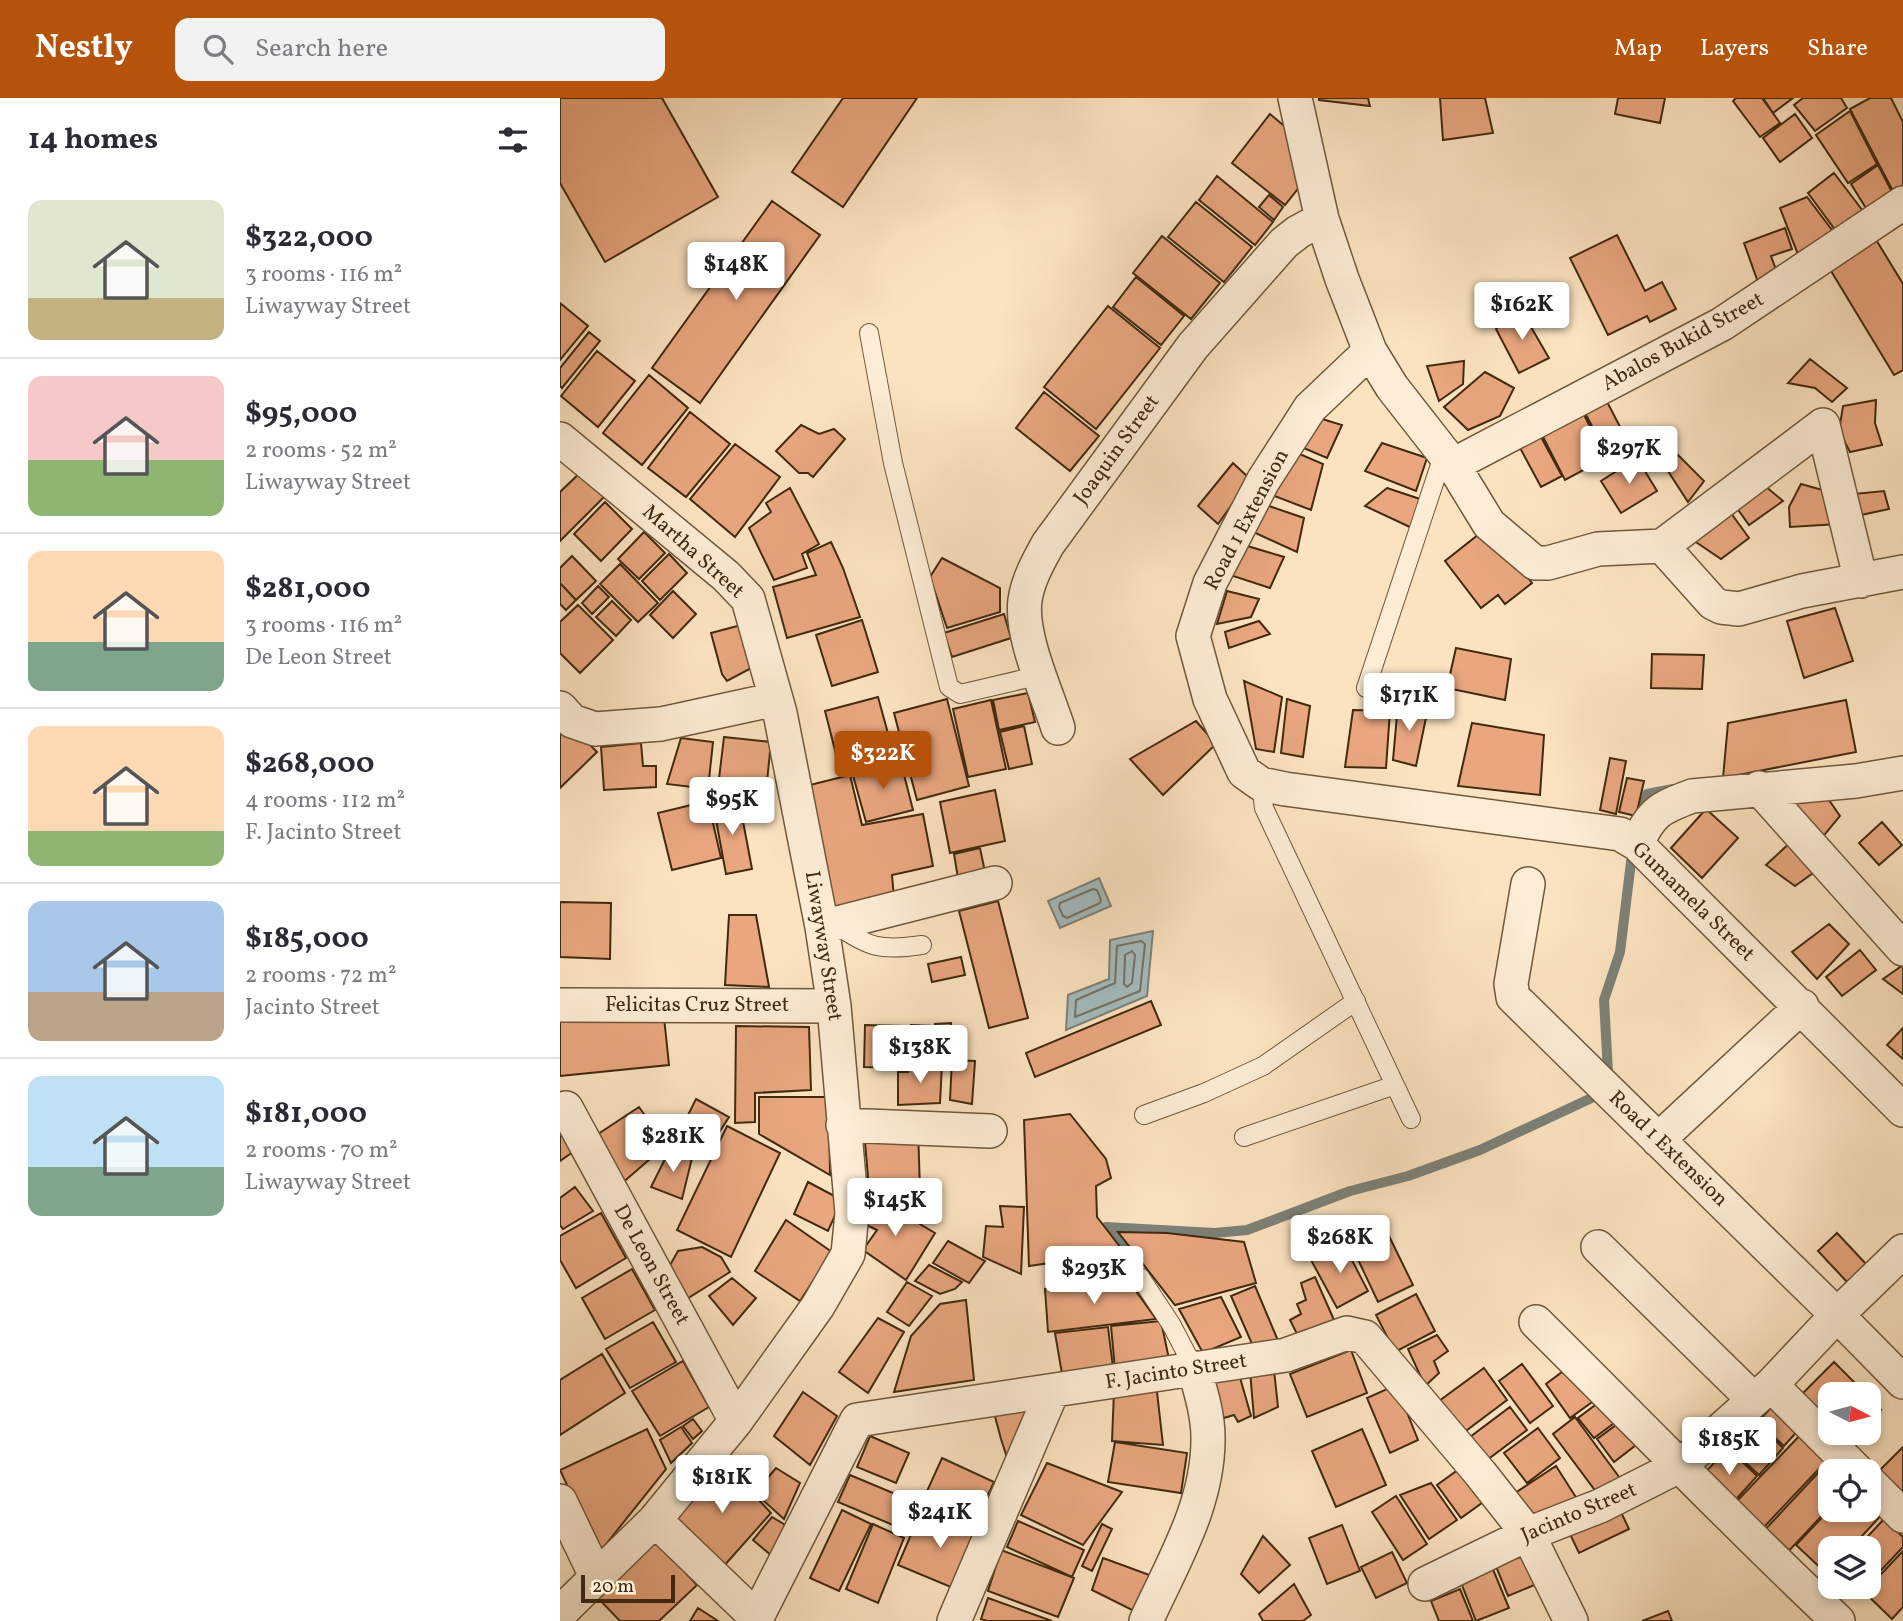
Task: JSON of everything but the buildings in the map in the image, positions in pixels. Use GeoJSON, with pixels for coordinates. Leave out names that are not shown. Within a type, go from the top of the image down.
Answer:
{"type":"FeatureCollection","features":[{"type":"Feature","properties":{"kind":"street"},"geometry":{"type":"LineString","coordinates":[[1294,98],[1322,219],[1370,351],[1392,387],[1449,459],[1489,524],[1535,564],[1598,549],[1662,546],[1823,425],[1861,581]]}},
{"type":"Feature","properties":{"kind":"street","name":"Abalos Bukid Street"},"geometry":{"type":"LineString","coordinates":[[1449,459],[1722,324],[1903,203]]}},
{"type":"Feature","properties":{"kind":"street","name":"Joaquin Street"},"geometry":{"type":"LineString","coordinates":[[1058,728],[1026,632],[1025,601],[1034,570],[1048,544],[1193,346],[1284,243],[1322,219]]}},
{"type":"Feature","properties":{"kind":"street","name":"Road 1 Extension"},"geometry":{"type":"LineString","coordinates":[[1261,784],[1244,772],[1210,699],[1193,636],[1210,583],[1263,481],[1310,408],[1370,351]]}},
{"type":"Feature","properties":{"kind":"street","name":"Martha Street"},"geometry":{"type":"LineString","coordinates":[[560,439],[726,576],[748,599],[776,699]]}},
{"type":"Feature","properties":{"kind":"street"},"geometry":{"type":"LineString","coordinates":[[1662,546],[1713,603],[1738,609],[1802,592],[1903,572]]}},
{"type":"Feature","properties":{"kind":"street"},"geometry":{"type":"LineString","coordinates":[[560,708],[572,721],[595,729],[661,724],[776,699]]}},
{"type":"Feature","properties":{"kind":"street","name":"Liwayway Street"},"geometry":{"type":"LineString","coordinates":[[560,1613],[654,1520],[736,1421],[818,1306],[848,1254],[852,1213],[829,926],[776,699]]}},
{"type":"Feature","properties":{"kind":"street"},"geometry":{"type":"LineString","coordinates":[[1637,844],[1648,818],[1692,796],[1903,773]]}},
{"type":"Feature","properties":{"kind":"street","name":"Gumamela Street"},"geometry":{"type":"LineString","coordinates":[[1261,784],[1620,834],[1637,844],[1751,960],[1802,1006],[1903,1110]]}},
{"type":"Feature","properties":{"kind":"street"},"geometry":{"type":"LineString","coordinates":[[1759,788],[1903,948]]}},
{"type":"Feature","properties":{"kind":"street"},"geometry":{"type":"LineString","coordinates":[[829,926],[995,883]]}},
{"type":"Feature","properties":{"kind":"street","name":"Road 1 Extension"},"geometry":{"type":"LineString","coordinates":[[1528,884],[1511,984],[1513,997],[1903,1382]]}},
{"type":"Feature","properties":{"kind":"street","name":"Felicitas Cruz Street"},"geometry":{"type":"LineString","coordinates":[[560,1005],[834,1006]]}},
{"type":"Feature","properties":{"kind":"street"},"geometry":{"type":"LineString","coordinates":[[1658,1140],[1802,1006]]}},
{"type":"Feature","properties":{"kind":"street","name":"De Leon Street"},"geometry":{"type":"LineString","coordinates":[[565,1108],[736,1421]]}},
{"type":"Feature","properties":{"kind":"street"},"geometry":{"type":"LineString","coordinates":[[843,1125],[990,1131]]}},
{"type":"Feature","properties":{"kind":"street"},"geometry":{"type":"LineString","coordinates":[[1598,1247],[1763,1393],[1842,1459]]}},
{"type":"Feature","properties":{"kind":"street","name":"Jacinto Street"},"geometry":{"type":"LineString","coordinates":[[1425,1584],[1528,1535],[1600,1506],[1681,1465],[1763,1393],[1903,1251]]}},
{"type":"Feature","properties":{"kind":"street"},"geometry":{"type":"LineString","coordinates":[[1536,1322],[1748,1535],[1839,1621]]}},
{"type":"Feature","properties":{"kind":"street","name":"F. Jacinto Street"},"geometry":{"type":"LineString","coordinates":[[756,1619],[857,1420],[1286,1355],[1347,1333],[1365,1337],[1480,1473],[1528,1535],[1571,1621]]}},
{"type":"Feature","properties":{"kind":"street"},"geometry":{"type":"LineString","coordinates":[[1146,1621],[1200,1500],[1206,1472],[1208,1434],[1194,1368]]}},
{"type":"Feature","properties":{"kind":"street"},"geometry":{"type":"LineString","coordinates":[[954,1621],[1052,1392]]}},
{"type":"Feature","properties":{"kind":"street"},"geometry":{"type":"LineString","coordinates":[[1881,1494],[1903,1516]]}},
{"type":"Feature","properties":{"kind":"street"},"geometry":{"type":"LineString","coordinates":[[560,1502],[596,1576]]}},
{"type":"Feature","properties":{"kind":"street"},"geometry":{"type":"LineString","coordinates":[[654,1520],[756,1619]]}},
{"type":"Feature","properties":{"kind":"lane"},"geometry":{"type":"LineString","coordinates":[[869,333],[893,463],[949,687],[960,694],[1041,675]]}},
{"type":"Feature","properties":{"kind":"lane"},"geometry":{"type":"LineString","coordinates":[[1366,688],[1449,459]]}},
{"type":"Feature","properties":{"kind":"lane"},"geometry":{"type":"LineString","coordinates":[[1261,784],[1264,808],[1315,921],[1411,1119]]}},
{"type":"Feature","properties":{"kind":"lane"},"geometry":{"type":"LineString","coordinates":[[829,926],[865,944],[896,948],[922,945]]}},
{"type":"Feature","properties":{"kind":"lane"},"geometry":{"type":"LineString","coordinates":[[1144,1115],[1204,1093],[1263,1066],[1356,1001]]}},
{"type":"Feature","properties":{"kind":"lane"},"geometry":{"type":"LineString","coordinates":[[1244,1138],[1395,1085]]}},
{"type":"Feature","properties":{"kind":"lane"},"geometry":{"type":"LineString","coordinates":[[1140,1277],[1171,1324],[1194,1368]]}},
{"type":"Feature","properties":{"kind":"water"},"geometry":{"type":"Polygon","coordinates":[[[1099,878],[1111,906],[1060,928],[1048,901],[1099,878]]]}},
{"type":"Feature","properties":{"kind":"water"},"geometry":{"type":"Polygon","coordinates":[[[1153,931],[1147,996],[1066,1030],[1068,995],[1109,979],[1110,940],[1153,931]]]}},
{"type":"Feature","properties":{"kind":"waterway"},"geometry":{"type":"LineString","coordinates":[[1639,817],[1647,794],[1673,789]]}},
{"type":"Feature","properties":{"kind":"waterway"},"geometry":{"type":"LineString","coordinates":[[1608,1072],[1604,1000],[1620,952],[1632,854]]}},
{"type":"Feature","properties":{"kind":"waterway"},"geometry":{"type":"LineString","coordinates":[[1113,1277],[1130,1253],[1106,1227],[1215,1233],[1247,1230],[1350,1191],[1408,1176],[1480,1150],[1598,1095]]}}]}
